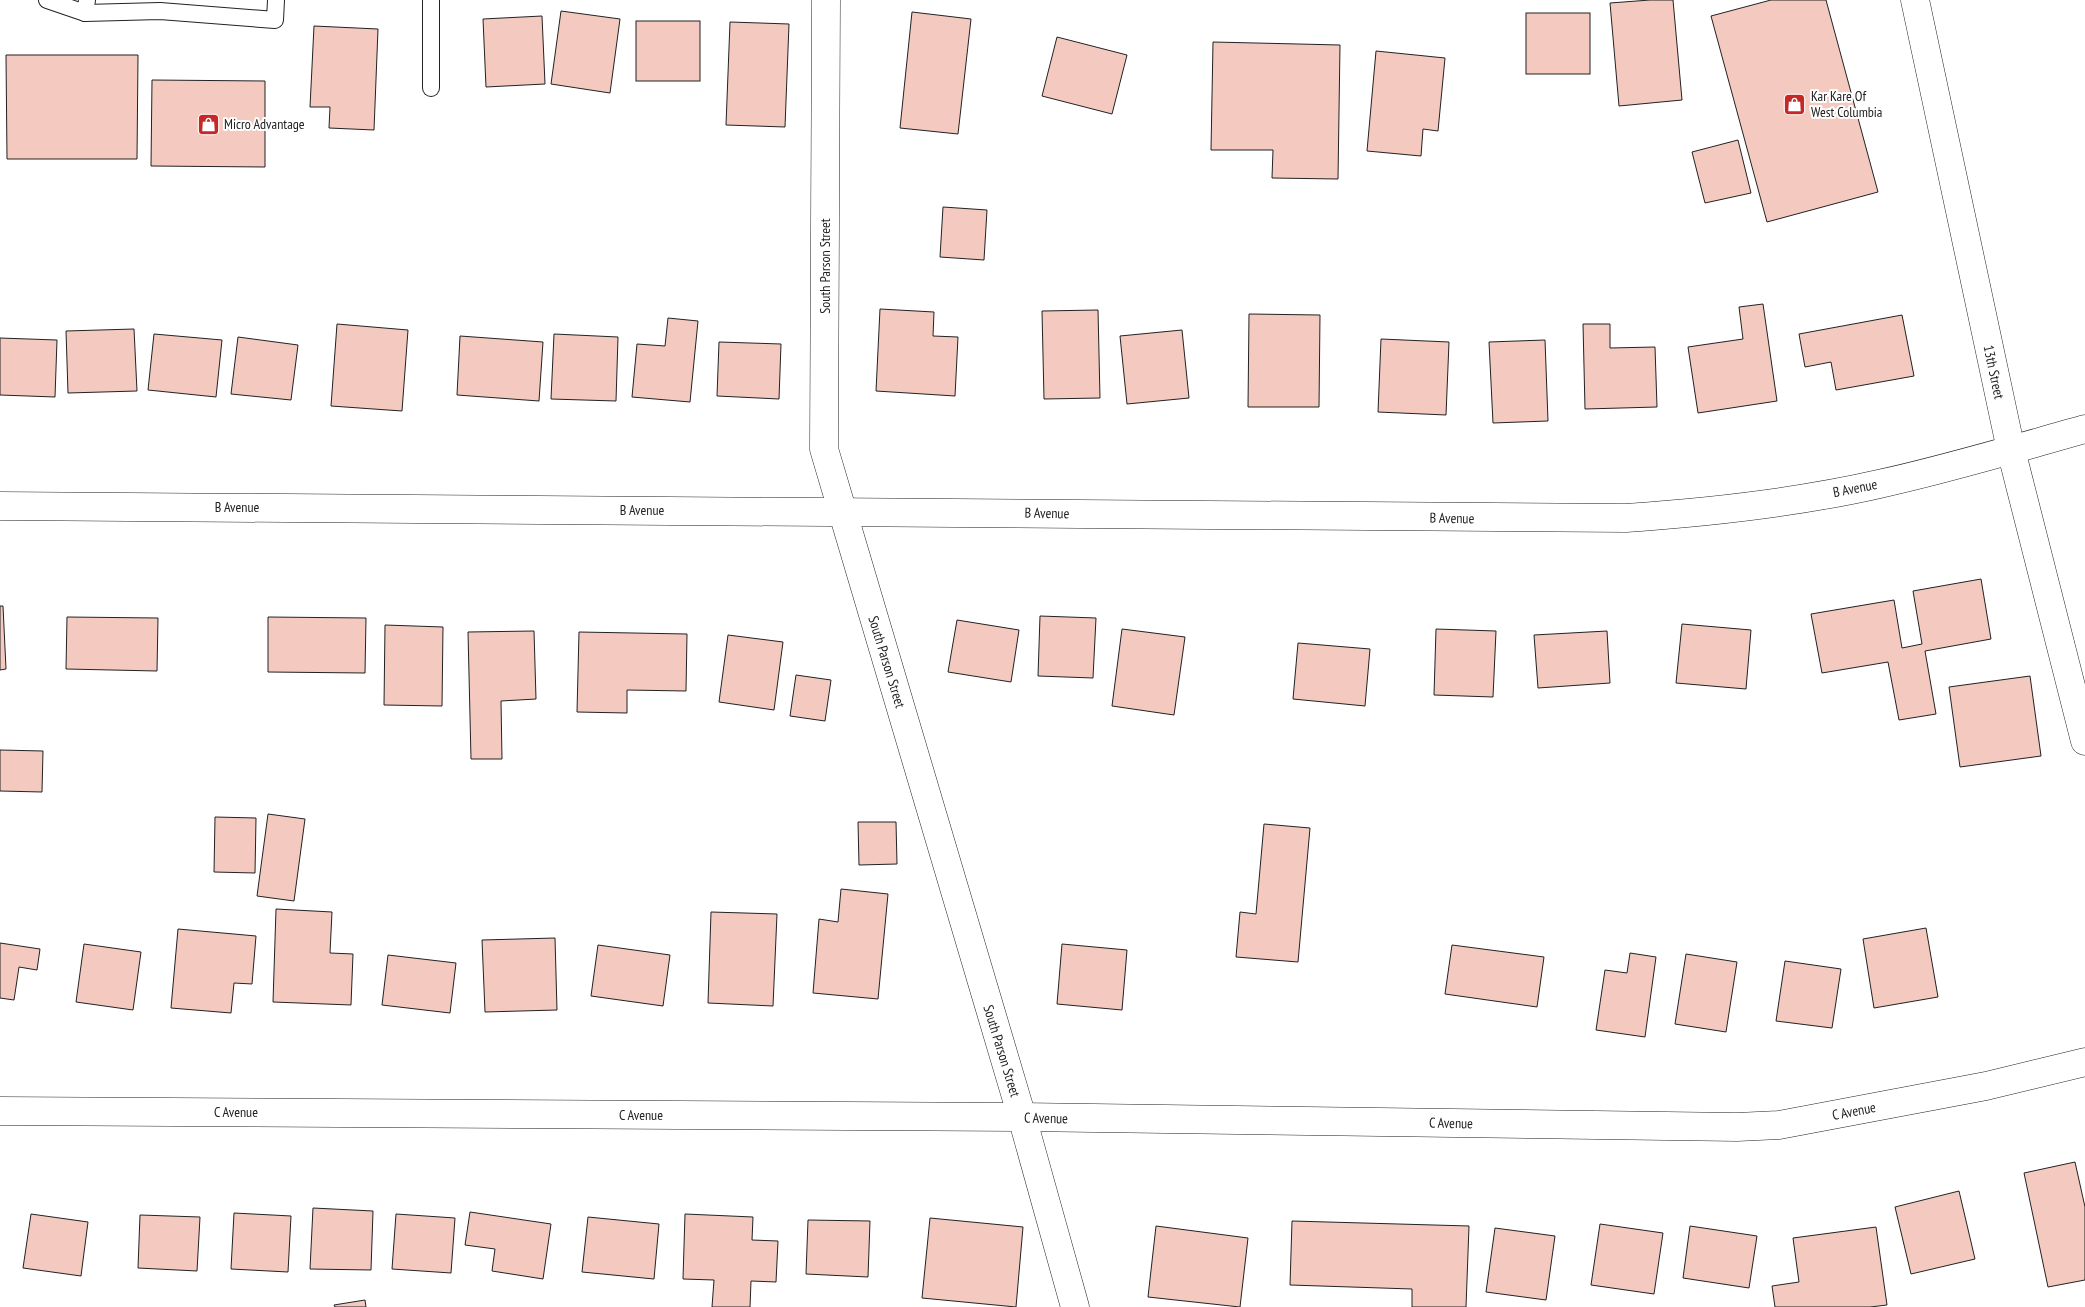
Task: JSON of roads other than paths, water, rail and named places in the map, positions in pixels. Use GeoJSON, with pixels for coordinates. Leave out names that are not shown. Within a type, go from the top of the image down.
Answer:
{"type":"FeatureCollection","features":[{"type":"Feature","properties":{"kind":"street","name":"South Parson Street"},"geometry":{"type":"LineString","coordinates":[[826,0],[824,449],[1022,1117],[1075,1307]]}},
{"type":"Feature","properties":{"kind":"street","name":"13th Street"},"geometry":{"type":"LineString","coordinates":[[1915,0],[2011,450],[2085,741]]}},
{"type":"Feature","properties":{"kind":"street","name":"B Avenue"},"geometry":{"type":"LineString","coordinates":[[0,506],[1626,518],[1712,512],[1763,505],[1879,484],[2085,430]]}},
{"type":"Feature","properties":{"kind":"street","name":"C Avenue"},"geometry":{"type":"LineString","coordinates":[[0,1111],[1022,1117],[1736,1127],[1779,1125],[1986,1086],[2085,1062]]}},
{"type":"Feature","properties":{"kind":"lane"},"geometry":{"type":"LineString","coordinates":[[47,0],[86,6],[275,20],[276,0]]}},
{"type":"Feature","properties":{"kind":"lane"},"geometry":{"type":"LineString","coordinates":[[431,0],[431,88]]}},
{"type":"Feature","properties":{"kind":"place","name":"Kar Kare Of West Columbia"},"geometry":{"type":"Point","coordinates":[1795,104]}},
{"type":"Feature","properties":{"kind":"place","name":"Micro Advantage"},"geometry":{"type":"Point","coordinates":[208,124]}}]}
